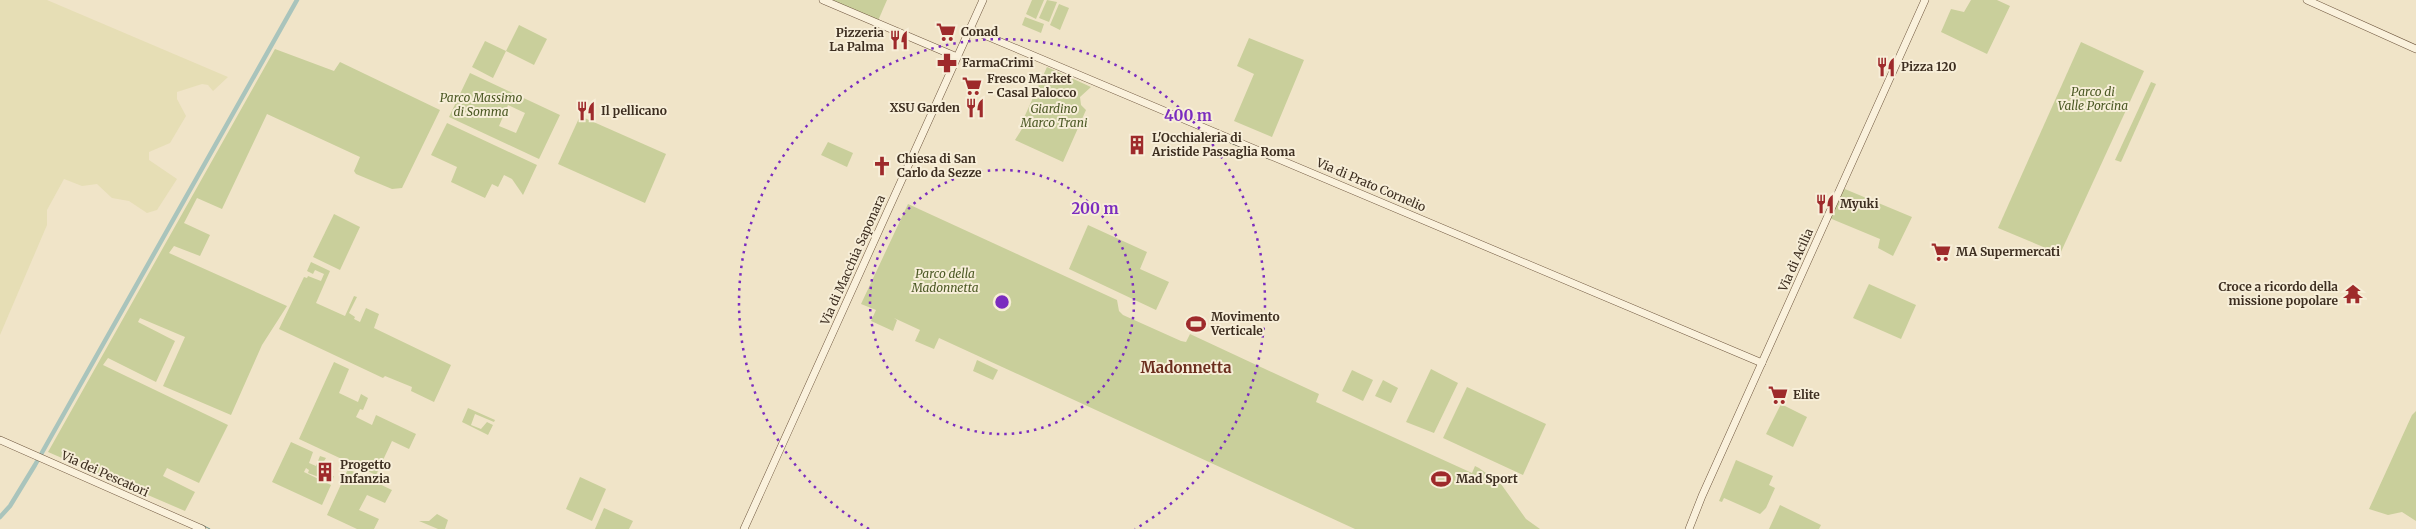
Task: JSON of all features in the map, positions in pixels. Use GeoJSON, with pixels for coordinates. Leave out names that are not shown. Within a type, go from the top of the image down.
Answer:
{"type":"FeatureCollection","features":[{"type":"Feature","properties":{"kind":"street"},"geometry":{"type":"LineString","coordinates":[[823,0],[957,56]]}},
{"type":"Feature","properties":{"kind":"street","name":"Via di Macchia Saponara"},"geometry":{"type":"LineString","coordinates":[[744,529],[982,0]]}},
{"type":"Feature","properties":{"kind":"street","name":"Via di Acilia"},"geometry":{"type":"LineString","coordinates":[[1689,529],[1700,500],[1925,0]]}},
{"type":"Feature","properties":{"kind":"street"},"geometry":{"type":"LineString","coordinates":[[2307,0],[2416,49]]}},
{"type":"Feature","properties":{"kind":"street","name":"Via di Prato Cornelio"},"geometry":{"type":"LineString","coordinates":[[970,29],[1762,363]]}},
{"type":"Feature","properties":{"kind":"street","name":"Via dei Pescatori"},"geometry":{"type":"LineString","coordinates":[[1,440],[74,474],[202,529]]}},
{"type":"Feature","properties":{"kind":"shaded area"},"geometry":{"type":"Polygon","coordinates":[[[0,0],[47,0],[228,77],[213,91],[208,85],[202,84],[177,92],[177,99],[186,116],[170,143],[149,152],[149,160],[177,179],[157,210],[147,213],[129,201],[112,198],[97,184],[82,186],[64,179],[47,210],[47,225],[0,335],[0,0]]]}},
{"type":"Feature","properties":{"kind":"green space"},"geometry":{"type":"Polygon","coordinates":[[[823,0],[887,0],[877,23],[823,0]]]}},
{"type":"Feature","properties":{"kind":"green space"},"geometry":{"type":"Polygon","coordinates":[[[1032,0],[1044,0],[1036,19],[1026,14],[1032,0]]]}},
{"type":"Feature","properties":{"kind":"green space"},"geometry":{"type":"Polygon","coordinates":[[[1047,0],[1057,2],[1049,22],[1039,18],[1047,0]]]}},
{"type":"Feature","properties":{"kind":"green space"},"geometry":{"type":"Polygon","coordinates":[[[1971,0],[1997,0],[2010,6],[1987,54],[1941,32],[1951,9],[1964,12],[1971,0]]]}},
{"type":"Feature","properties":{"kind":"green space"},"geometry":{"type":"Polygon","coordinates":[[[1059,4],[1069,8],[1060,30],[1050,25],[1059,4]]]}},
{"type":"Feature","properties":{"kind":"green space"},"geometry":{"type":"Polygon","coordinates":[[[1025,17],[1044,24],[1041,33],[1022,25],[1025,17]]]}},
{"type":"Feature","properties":{"kind":"green space"},"geometry":{"type":"Polygon","coordinates":[[[519,25],[547,39],[534,65],[506,51],[519,25]]]}},
{"type":"Feature","properties":{"kind":"green space"},"geometry":{"type":"Polygon","coordinates":[[[1249,38],[1304,60],[1272,137],[1234,121],[1254,74],[1237,66],[1249,38]]]}},
{"type":"Feature","properties":{"kind":"green space"},"geometry":{"type":"Polygon","coordinates":[[[485,41],[506,51],[493,78],[472,67],[485,41]]]}},
{"type":"Feature","properties":{"kind":"green space","name":"Parco di Valle Porcina"},"geometry":{"type":"Polygon","coordinates":[[[2081,42],[2144,71],[2060,254],[1998,228],[2081,42]]]}},
{"type":"Feature","properties":{"kind":"green space"},"geometry":{"type":"Polygon","coordinates":[[[275,49],[334,71],[340,62],[440,110],[402,188],[392,189],[356,174],[354,171],[360,157],[267,114],[222,209],[197,198],[184,223],[210,235],[200,256],[174,246],[169,253],[287,306],[262,345],[231,415],[163,386],[185,337],[140,318],[138,322],[175,341],[156,382],[108,358],[103,365],[228,425],[199,483],[167,468],[163,476],[195,492],[185,511],[48,452],[275,49]]]}},
{"type":"Feature","properties":{"kind":"green space","name":"Giardino Marco Trani"},"geometry":{"type":"Polygon","coordinates":[[[1047,67],[1091,87],[1080,97],[1081,105],[1086,110],[1063,162],[1015,140],[1025,124],[1022,122],[1047,67]]]}},
{"type":"Feature","properties":{"kind":"green space","name":"Parco Massimo di Somma"},"geometry":{"type":"Polygon","coordinates":[[[470,73],[560,115],[539,159],[449,117],[470,73]],[[508,105],[499,126],[516,133],[525,113],[508,105]]]}},
{"type":"Feature","properties":{"kind":"green space"},"geometry":{"type":"Polygon","coordinates":[[[2151,82],[2156,84],[2121,162],[2115,160],[2151,82]]]}},
{"type":"Feature","properties":{"kind":"green space"},"geometry":{"type":"Polygon","coordinates":[[[580,116],[666,154],[645,203],[558,164],[580,116]]]}},
{"type":"Feature","properties":{"kind":"green space"},"geometry":{"type":"Polygon","coordinates":[[[447,123],[537,165],[523,195],[512,179],[504,175],[498,187],[492,184],[485,198],[451,182],[457,167],[431,155],[447,123]]]}},
{"type":"Feature","properties":{"kind":"green space"},"geometry":{"type":"Polygon","coordinates":[[[828,142],[853,153],[847,167],[821,155],[828,142]]]}},
{"type":"Feature","properties":{"kind":"green space"},"geometry":{"type":"Polygon","coordinates":[[[1840,187],[1912,217],[1893,256],[1878,248],[1880,239],[1827,217],[1840,187]]]}},
{"type":"Feature","properties":{"kind":"green space","name":"Parco della Madonnetta"},"geometry":{"type":"Polygon","coordinates":[[[908,204],[1117,300],[1119,311],[1123,315],[1181,341],[1186,342],[1190,334],[1319,394],[1316,402],[1472,473],[1475,466],[1479,468],[1501,484],[1526,519],[1540,529],[1355,529],[939,338],[934,349],[915,341],[920,330],[894,318],[897,320],[893,331],[871,321],[876,310],[861,304],[908,204]]]}},
{"type":"Feature","properties":{"kind":"green space"},"geometry":{"type":"Polygon","coordinates":[[[334,214],[360,227],[340,270],[313,257],[334,214]]]}},
{"type":"Feature","properties":{"kind":"green space"},"geometry":{"type":"Polygon","coordinates":[[[1088,225],[1147,252],[1140,269],[1169,282],[1156,310],[1069,269],[1088,225]]]}},
{"type":"Feature","properties":{"kind":"green space"},"geometry":{"type":"Polygon","coordinates":[[[311,262],[330,271],[316,303],[345,316],[354,296],[357,297],[349,313],[355,317],[354,319],[360,322],[366,308],[379,314],[374,328],[451,365],[434,402],[411,391],[412,387],[385,376],[383,378],[279,329],[304,277],[307,278],[308,276],[321,281],[324,274],[315,270],[313,274],[307,271],[311,262]]]}},
{"type":"Feature","properties":{"kind":"green space"},"geometry":{"type":"Polygon","coordinates":[[[1869,284],[1916,305],[1901,339],[1853,318],[1869,284]]]}},
{"type":"Feature","properties":{"kind":"green space"},"geometry":{"type":"Polygon","coordinates":[[[977,360],[998,370],[993,380],[973,371],[977,360]]]}},
{"type":"Feature","properties":{"kind":"green space"},"geometry":{"type":"Polygon","coordinates":[[[334,362],[349,369],[339,393],[358,402],[361,394],[368,398],[363,410],[360,409],[356,417],[372,425],[376,415],[416,434],[409,449],[392,441],[376,475],[299,439],[334,362]]]}},
{"type":"Feature","properties":{"kind":"green space"},"geometry":{"type":"Polygon","coordinates":[[[1431,369],[1458,383],[1434,433],[1406,422],[1431,369]]]}},
{"type":"Feature","properties":{"kind":"green space"},"geometry":{"type":"Polygon","coordinates":[[[1352,370],[1373,380],[1363,401],[1342,391],[1352,370]]]}},
{"type":"Feature","properties":{"kind":"green space"},"geometry":{"type":"Polygon","coordinates":[[[1383,380],[1398,388],[1391,403],[1375,396],[1383,380]]]}},
{"type":"Feature","properties":{"kind":"green space"},"geometry":{"type":"Polygon","coordinates":[[[1467,387],[1546,424],[1523,475],[1443,438],[1467,387]]]}},
{"type":"Feature","properties":{"kind":"green space"},"geometry":{"type":"Polygon","coordinates":[[[1781,404],[1807,417],[1793,447],[1766,434],[1781,404]]]}},
{"type":"Feature","properties":{"kind":"green space"},"geometry":{"type":"Polygon","coordinates":[[[468,408],[495,420],[494,422],[475,414],[471,425],[481,429],[487,422],[493,425],[488,435],[462,422],[468,408]]]}},
{"type":"Feature","properties":{"kind":"green space"},"geometry":{"type":"Polygon","coordinates":[[[2416,411],[2416,521],[2402,512],[2388,515],[2369,509],[2412,415],[2416,411]]]}},
{"type":"Feature","properties":{"kind":"green space"},"geometry":{"type":"Polygon","coordinates":[[[291,442],[313,452],[309,463],[316,466],[320,456],[326,458],[319,469],[320,477],[334,476],[332,482],[308,473],[309,470],[306,468],[304,472],[331,485],[322,505],[272,482],[291,442]]]}},
{"type":"Feature","properties":{"kind":"green space"},"geometry":{"type":"Polygon","coordinates":[[[1736,460],[1773,476],[1769,485],[1775,488],[1766,508],[1760,514],[1724,498],[1722,502],[1719,501],[1736,460]]]}},
{"type":"Feature","properties":{"kind":"green space"},"geometry":{"type":"Polygon","coordinates":[[[348,469],[392,490],[385,503],[367,495],[359,510],[379,519],[374,529],[357,529],[327,515],[348,469]]]}},
{"type":"Feature","properties":{"kind":"green space"},"geometry":{"type":"Polygon","coordinates":[[[580,477],[606,489],[592,521],[566,509],[580,477]]]}},
{"type":"Feature","properties":{"kind":"green space"},"geometry":{"type":"Polygon","coordinates":[[[1780,505],[1821,525],[1819,529],[1769,529],[1780,505]]]}},
{"type":"Feature","properties":{"kind":"green space"},"geometry":{"type":"Polygon","coordinates":[[[604,508],[633,521],[629,529],[595,529],[604,508]]]}},
{"type":"Feature","properties":{"kind":"green space"},"geometry":{"type":"Polygon","coordinates":[[[437,514],[448,520],[445,529],[438,529],[419,521],[429,521],[437,514]]]}},
{"type":"Feature","properties":{"kind":"waterway"},"geometry":{"type":"LineString","coordinates":[[0,517],[10,506],[35,465],[297,0]]}},
{"type":"Feature","properties":{"kind":"waterway"},"geometry":{"type":"LineString","coordinates":[[1209,134],[1269,159]]}},
{"type":"Feature","properties":{"kind":"waterway"},"geometry":{"type":"LineString","coordinates":[[202,525],[210,529]]}},
{"type":"Feature","properties":{"kind":"place","name":"Conad"},"geometry":{"type":"Point","coordinates":[946,32]}},
{"type":"Feature","properties":{"kind":"place","name":"Pizzeria La Palma"},"geometry":{"type":"Point","coordinates":[899,40]}},
{"type":"Feature","properties":{"kind":"place","name":"FarmaCrimi"},"geometry":{"type":"Point","coordinates":[947,63]}},
{"type":"Feature","properties":{"kind":"place","name":"Pizza 120"},"geometry":{"type":"Point","coordinates":[1886,67]}},
{"type":"Feature","properties":{"kind":"place","name":"Fresco Market - Casal Palocco"},"geometry":{"type":"Point","coordinates":[972,86]}},
{"type":"Feature","properties":{"kind":"place","name":"XSU Garden"},"geometry":{"type":"Point","coordinates":[975,108]}},
{"type":"Feature","properties":{"kind":"place","name":"Il pellicano"},"geometry":{"type":"Point","coordinates":[586,111]}},
{"type":"Feature","properties":{"kind":"place","name":"L'Occhialeria di Aristide Passaglia Roma"},"geometry":{"type":"Point","coordinates":[1137,145]}},
{"type":"Feature","properties":{"kind":"place","name":"Chiesa di San Carlo da Sezze"},"geometry":{"type":"Point","coordinates":[882,166]}},
{"type":"Feature","properties":{"kind":"place","name":"Myuki"},"geometry":{"type":"Point","coordinates":[1825,204]}},
{"type":"Feature","properties":{"kind":"place","name":"MA Supermercati"},"geometry":{"type":"Point","coordinates":[1941,252]}},
{"type":"Feature","properties":{"kind":"place","name":"Croce a ricordo della missione popolare"},"geometry":{"type":"Point","coordinates":[2353,294]}},
{"type":"Feature","properties":{"kind":"place","name":"Movimento Verticale"},"geometry":{"type":"Point","coordinates":[1196,324]}},
{"type":"Feature","properties":{"kind":"place","name":"Elite"},"geometry":{"type":"Point","coordinates":[1778,395]}},
{"type":"Feature","properties":{"kind":"place","name":"Progetto Infanzia"},"geometry":{"type":"Point","coordinates":[325,472]}},
{"type":"Feature","properties":{"kind":"place","name":"Mad Sport"},"geometry":{"type":"Point","coordinates":[1441,479]}},
{"type":"Feature","properties":{"kind":"district","name":"Madonnetta"},"geometry":{"type":"Point","coordinates":[1186,368]}}]}
